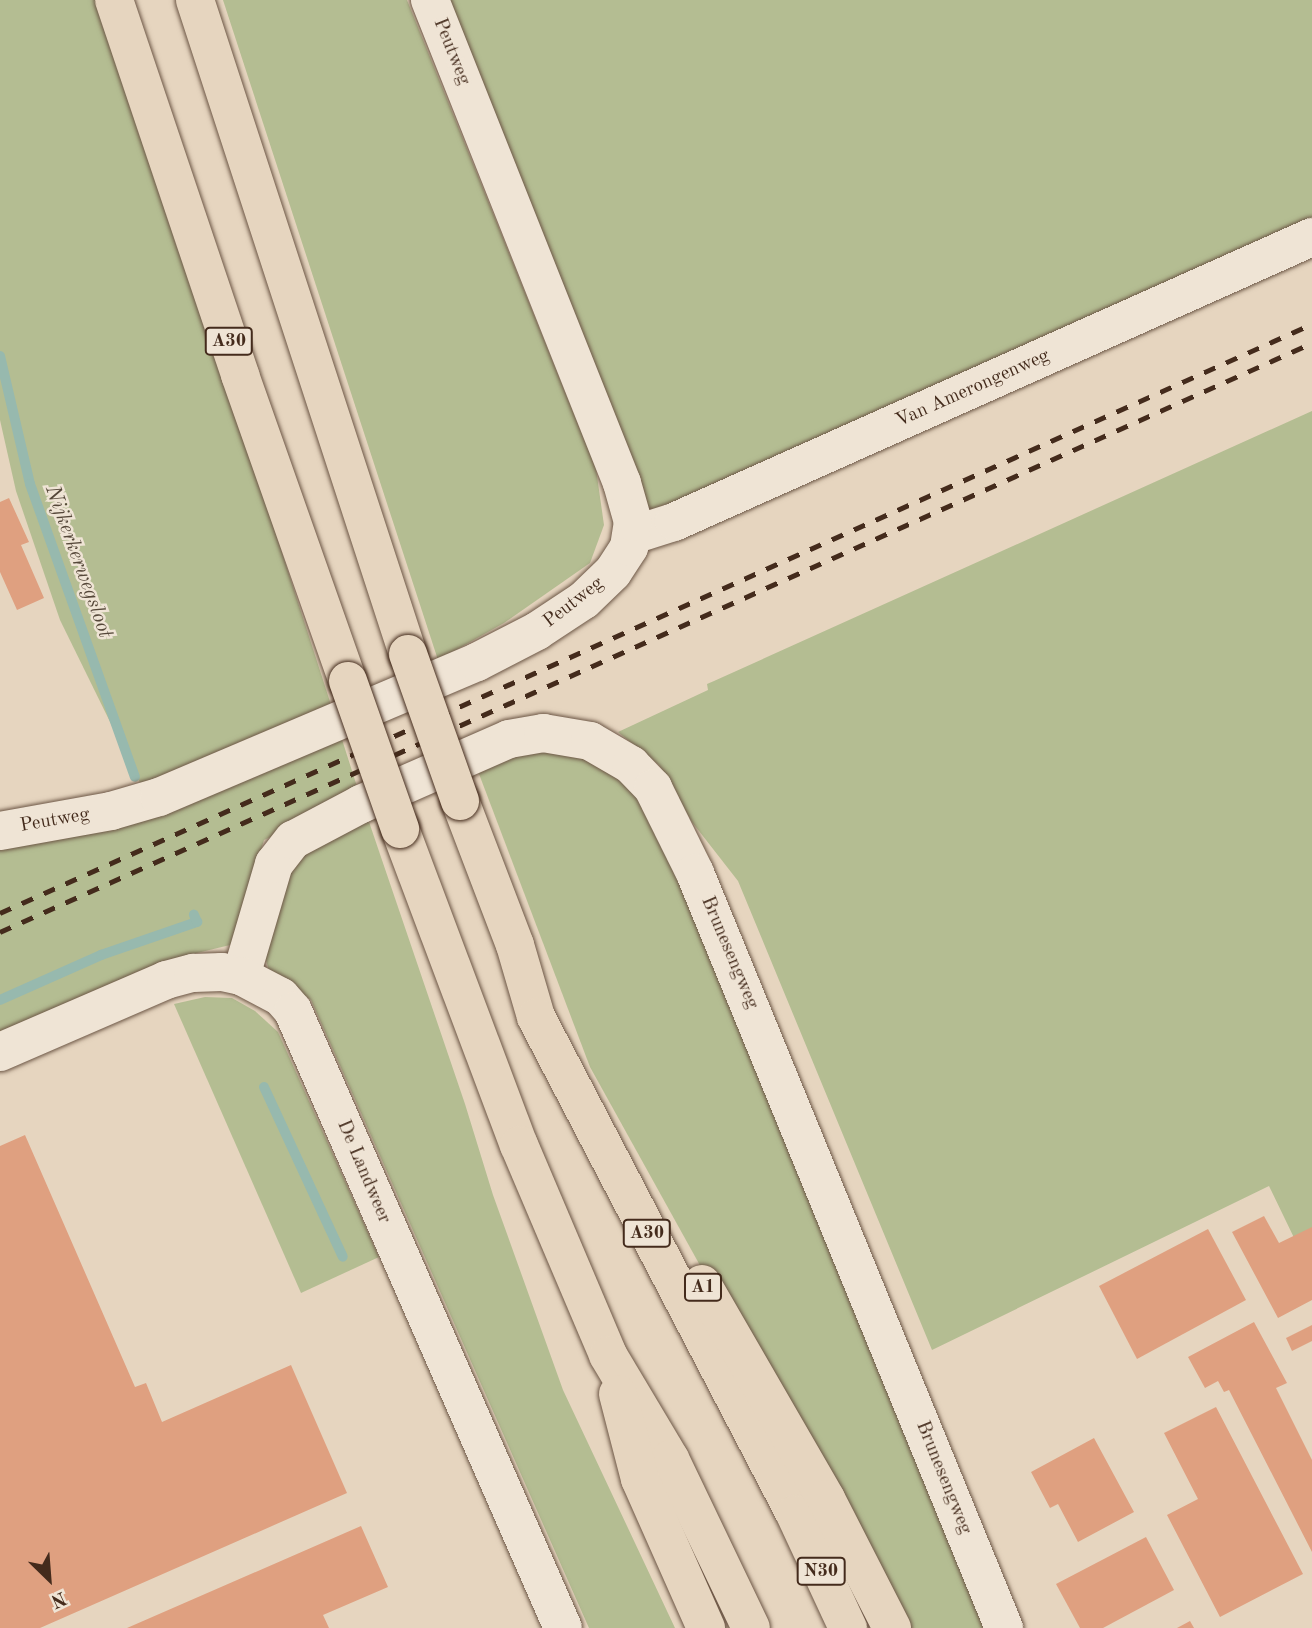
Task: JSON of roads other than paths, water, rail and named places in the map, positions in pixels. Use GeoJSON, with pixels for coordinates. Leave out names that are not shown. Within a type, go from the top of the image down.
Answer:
{"type":"FeatureCollection","features":[{"type":"Feature","properties":{"kind":"highway","name":"A30"},"geometry":{"type":"LineString","coordinates":[[114,0],[244,387],[400,829],[519,1145],[608,1355],[670,1459],[751,1628]]}},
{"type":"Feature","properties":{"kind":"highway","name":"A30"},"geometry":{"type":"LineString","coordinates":[[195,0],[374,554],[460,801],[515,945],[536,1017],[572,1091],[795,1514]]}},
{"type":"Feature","properties":{"kind":"highway","name":"A1"},"geometry":{"type":"LineString","coordinates":[[515,945],[552,1005],[675,1237],[826,1499],[892,1628]]}},
{"type":"Feature","properties":{"kind":"highway","name":"A30"},"geometry":{"type":"LineString","coordinates":[[608,1355],[640,1479],[706,1628]]}},
{"type":"Feature","properties":{"kind":"highway","name":"N30"},"geometry":{"type":"LineString","coordinates":[[795,1514],[848,1628]]}},
{"type":"Feature","properties":{"kind":"street","name":"Peutweg"},"geometry":{"type":"LineString","coordinates":[[0,831],[111,811],[159,797],[500,652],[561,617],[592,593],[621,560],[633,535],[629,508],[607,444],[430,0]]}},
{"type":"Feature","properties":{"kind":"street","name":"Van Amerongenweg"},"geometry":{"type":"LineString","coordinates":[[633,535],[687,517],[1312,237]]}},
{"type":"Feature","properties":{"kind":"street","name":"Brunesengweg"},"geometry":{"type":"LineString","coordinates":[[241,976],[274,864],[293,840],[361,804],[509,739],[543,733],[590,741],[631,765],[653,788],[695,873],[1004,1628]]}},
{"type":"Feature","properties":{"kind":"street","name":"De Landweer"},"geometry":{"type":"LineString","coordinates":[[0,1052],[166,980],[192,973],[222,972],[241,976],[281,997],[293,1011],[563,1628]]}},
{"type":"Feature","properties":{"kind":"waterway","name":"Nijkerkerwegsloot"},"geometry":{"type":"LineString","coordinates":[[0,356],[30,484],[135,777]]}},
{"type":"Feature","properties":{"kind":"waterway","name":"Nijkerkerwegsloot"},"geometry":{"type":"LineString","coordinates":[[0,1000],[101,955],[197,922],[194,915]]}},
{"type":"Feature","properties":{"kind":"waterway"},"geometry":{"type":"LineString","coordinates":[[264,1087],[343,1257]]}},
{"type":"Feature","properties":{"kind":"railway"},"geometry":{"type":"LineString","coordinates":[[0,913],[1312,324]]}},
{"type":"Feature","properties":{"kind":"railway"},"geometry":{"type":"LineString","coordinates":[[0,932],[1312,343]]}}]}
